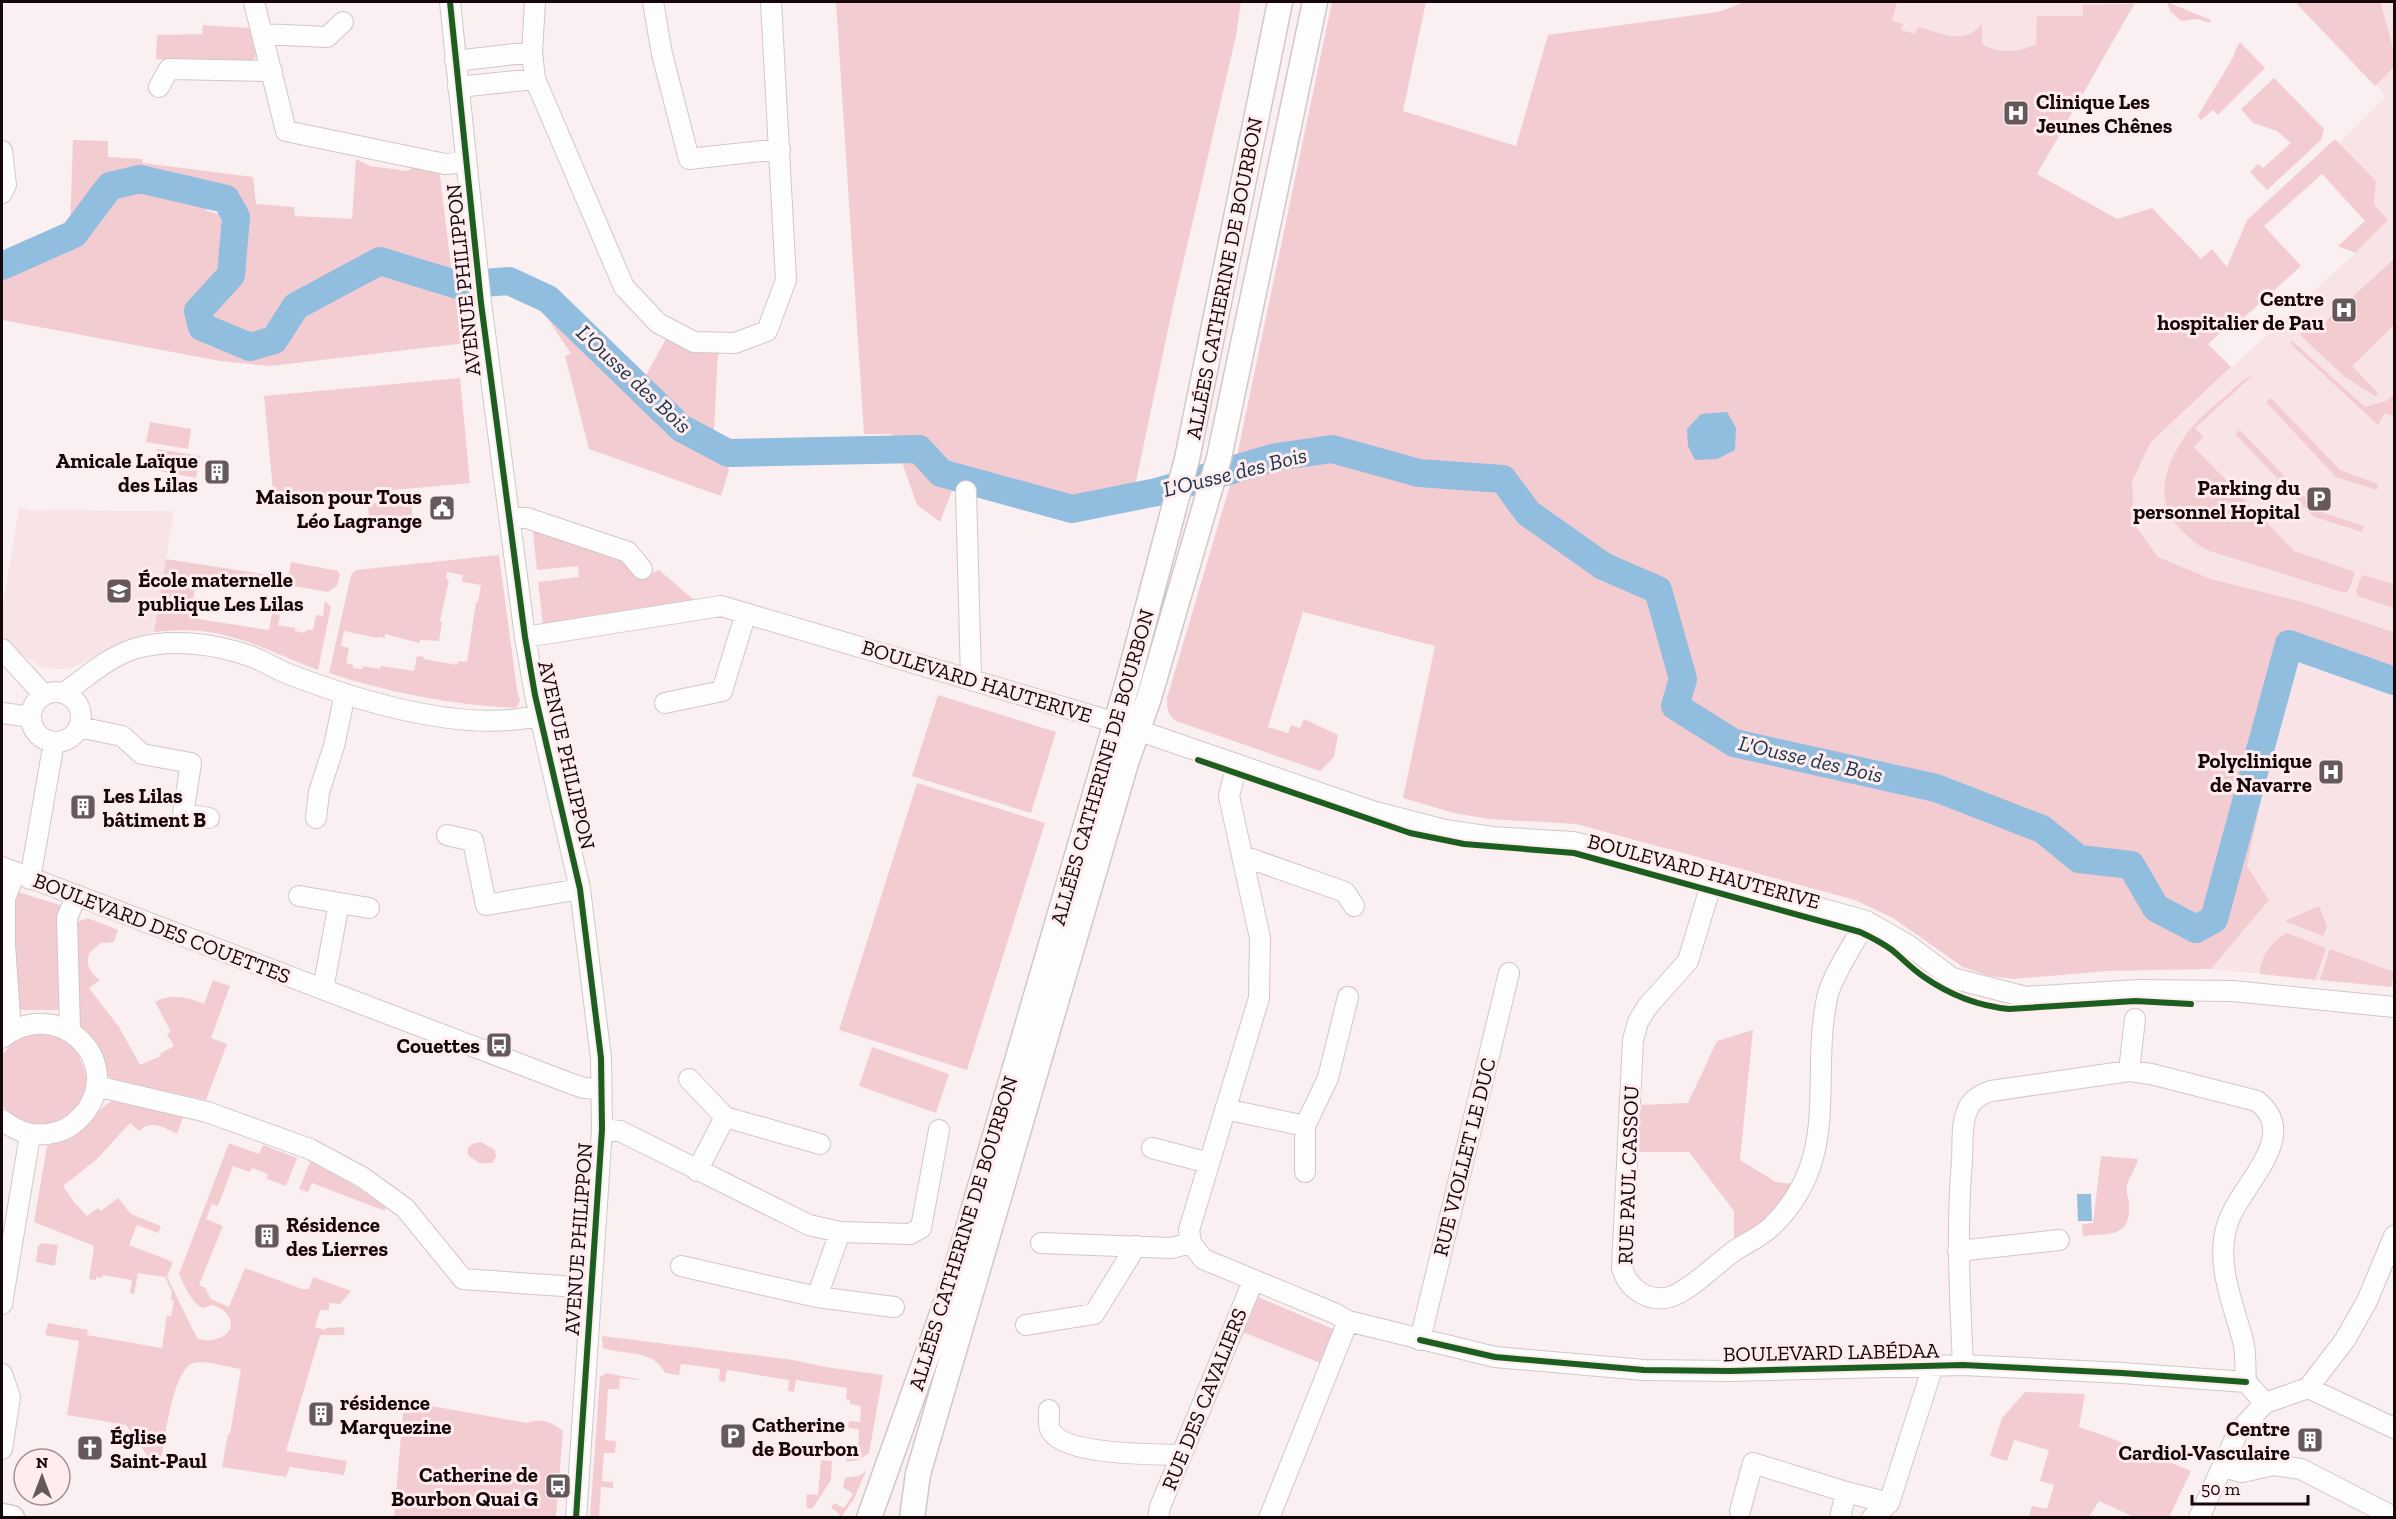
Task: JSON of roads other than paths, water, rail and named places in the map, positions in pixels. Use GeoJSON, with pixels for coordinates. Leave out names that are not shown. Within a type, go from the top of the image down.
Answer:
{"type":"FeatureCollection","features":[{"type":"Feature","properties":{"kind":"main road","name":"ALLÉES CATHERINE DE BOURBON"},"geometry":{"type":"LineString","coordinates":[[912,1518],[918,1474],[1126,726],[1187,459],[1280,2]]}},
{"type":"Feature","properties":{"kind":"main road","name":"ALLÉES CATHERINE DE BOURBON"},"geometry":{"type":"LineString","coordinates":[[869,1518],[947,1300],[1126,726],[1149,698],[1218,458],[1315,2]]}},
{"type":"Feature","properties":{"kind":"main road"},"geometry":{"type":"LineString","coordinates":[[2,1516],[12,1518]]}},
{"type":"Feature","properties":{"kind":"street"},"geometry":{"type":"LineString","coordinates":[[254,2],[286,130],[445,164],[466,162]]}},
{"type":"Feature","properties":{"kind":"street","name":"AVENUE PHILIPPON"},"geometry":{"type":"LineString","coordinates":[[450,2],[481,303],[525,637],[540,715],[580,889],[601,1058],[602,1128],[576,1518]]}},
{"type":"Feature","properties":{"kind":"street"},"geometry":{"type":"LineString","coordinates":[[535,2],[532,52],[535,79],[624,288],[658,323],[694,342],[735,343],[767,331],[786,280],[771,2]]}},
{"type":"Feature","properties":{"kind":"street"},"geometry":{"type":"LineString","coordinates":[[653,2],[662,54],[689,159],[780,149]]}},
{"type":"Feature","properties":{"kind":"street"},"geometry":{"type":"LineString","coordinates":[[263,34],[327,37],[343,22]]}},
{"type":"Feature","properties":{"kind":"street"},"geometry":{"type":"LineString","coordinates":[[455,62],[532,52]]}},
{"type":"Feature","properties":{"kind":"street"},"geometry":{"type":"LineString","coordinates":[[159,87],[169,69],[272,71]]}},
{"type":"Feature","properties":{"kind":"street"},"geometry":{"type":"LineString","coordinates":[[458,87],[535,79]]}},
{"type":"Feature","properties":{"kind":"street"},"geometry":{"type":"LineString","coordinates":[[2,151],[6,185],[2,193]]}},
{"type":"Feature","properties":{"kind":"street"},"geometry":{"type":"LineString","coordinates":[[966,491],[971,679]]}},
{"type":"Feature","properties":{"kind":"street"},"geometry":{"type":"LineString","coordinates":[[510,518],[527,518],[628,552],[642,569]]}},
{"type":"Feature","properties":{"kind":"street","name":"BOULEVARD HAUTERIVE"},"geometry":{"type":"LineString","coordinates":[[525,637],[721,606],[1126,726],[1375,812],[1445,830],[1492,837],[1573,842],[1866,921],[1908,945],[1952,978],[2026,997],[2139,990],[2233,991],[2394,1007]]}},
{"type":"Feature","properties":{"kind":"street"},"geometry":{"type":"LineString","coordinates":[[665,703],[722,691],[746,612]]}},
{"type":"Feature","properties":{"kind":"street"},"geometry":{"type":"LineString","coordinates":[[64,693],[111,659],[137,648],[168,643],[207,645],[251,656],[289,674],[345,694],[395,708],[466,720],[513,721],[540,715]]}},
{"type":"Feature","properties":{"kind":"street"},"geometry":{"type":"LineString","coordinates":[[2,649],[44,695]]}},
{"type":"Feature","properties":{"kind":"street"},"geometry":{"type":"LineString","coordinates":[[64,693],[77,703],[80,711],[79,727],[69,739],[54,742],[37,733],[31,717],[34,704],[44,695],[64,693]]}},
{"type":"Feature","properties":{"kind":"street"},"geometry":{"type":"LineString","coordinates":[[316,818],[319,792],[334,746],[345,694]]}},
{"type":"Feature","properties":{"kind":"street"},"geometry":{"type":"LineString","coordinates":[[2,713],[31,717]]}},
{"type":"Feature","properties":{"kind":"street"},"geometry":{"type":"LineString","coordinates":[[79,727],[122,736],[142,754],[191,763],[183,814],[209,818]]}},
{"type":"Feature","properties":{"kind":"street"},"geometry":{"type":"LineString","coordinates":[[2,1120],[14,1129],[30,1135],[45,1135],[64,1130],[80,1119],[91,1104],[96,1086],[96,1070],[91,1054],[82,1041],[69,1031],[55,1025],[40,1023],[25,1025],[6,1035],[5,898],[15,873],[54,742]]}},
{"type":"Feature","properties":{"kind":"street"},"geometry":{"type":"LineString","coordinates":[[1041,1244],[1172,1248],[1191,1243],[1189,1230],[1259,998],[1260,938],[1229,795],[1237,764]]}},
{"type":"Feature","properties":{"kind":"street"},"geometry":{"type":"LineString","coordinates":[[447,835],[473,841],[486,905],[580,889]]}},
{"type":"Feature","properties":{"kind":"street"},"geometry":{"type":"LineString","coordinates":[[1243,856],[1345,892],[1354,906]]}},
{"type":"Feature","properties":{"kind":"street","name":"BOULEVARD DES COUETTES"},"geometry":{"type":"LineString","coordinates":[[15,873],[572,1084],[584,1088],[602,1089]]}},
{"type":"Feature","properties":{"kind":"street","name":"RUE PAUL CASSOU"},"geometry":{"type":"LineString","coordinates":[[1713,878],[1688,961],[1647,1007],[1638,1022],[1633,1040],[1622,1268],[1630,1285],[1647,1296],[1665,1298],[1686,1288],[1725,1258],[1771,1228],[1803,1187],[1812,1166],[1820,1124],[1820,1077],[1827,999],[1832,984],[1866,921]]}},
{"type":"Feature","properties":{"kind":"street"},"geometry":{"type":"LineString","coordinates":[[69,1031],[66,918],[76,896]]}},
{"type":"Feature","properties":{"kind":"street"},"geometry":{"type":"LineString","coordinates":[[298,896],[369,908]]}},
{"type":"Feature","properties":{"kind":"street"},"geometry":{"type":"LineString","coordinates":[[323,988],[339,903]]}},
{"type":"Feature","properties":{"kind":"street","name":"RUE VIOLLET LE DUC"},"geometry":{"type":"LineString","coordinates":[[1420,1340],[1509,973]]}},
{"type":"Feature","properties":{"kind":"street"},"geometry":{"type":"LineString","coordinates":[[1305,1172],[1305,1126],[1328,1078],[1348,997]]}},
{"type":"Feature","properties":{"kind":"street"},"geometry":{"type":"LineString","coordinates":[[2128,1071],[2135,1020]]}},
{"type":"Feature","properties":{"kind":"street"},"geometry":{"type":"LineString","coordinates":[[1963,1365],[1958,1251],[1959,1197],[1964,1123],[1970,1105],[1977,1098],[1991,1091],[2128,1071],[2151,1074],[2258,1101],[2267,1108],[2275,1124],[2272,1145],[2232,1213],[2224,1240],[2223,1268],[2244,1348],[2246,1382],[2265,1403]]}},
{"type":"Feature","properties":{"kind":"street"},"geometry":{"type":"LineString","coordinates":[[689,1079],[725,1117],[820,1144]]}},
{"type":"Feature","properties":{"kind":"street"},"geometry":{"type":"LineString","coordinates":[[96,1086],[207,1112],[310,1149],[362,1177],[405,1208],[463,1279],[591,1288]]}},
{"type":"Feature","properties":{"kind":"street"},"geometry":{"type":"LineString","coordinates":[[1225,1109],[1305,1126]]}},
{"type":"Feature","properties":{"kind":"street"},"geometry":{"type":"LineString","coordinates":[[697,1171],[725,1117]]}},
{"type":"Feature","properties":{"kind":"street"},"geometry":{"type":"LineString","coordinates":[[602,1128],[620,1131],[809,1226],[840,1232],[910,1234],[921,1228],[939,1130]]}},
{"type":"Feature","properties":{"kind":"street"},"geometry":{"type":"LineString","coordinates":[[2,1304],[30,1135]]}},
{"type":"Feature","properties":{"kind":"street"},"geometry":{"type":"LineString","coordinates":[[1152,1148],[1209,1162]]}},
{"type":"Feature","properties":{"kind":"street"},"geometry":{"type":"LineString","coordinates":[[817,1297],[840,1232]]}},
{"type":"Feature","properties":{"kind":"street"},"geometry":{"type":"LineString","coordinates":[[2199,1518],[2238,1432],[2265,1403],[2308,1388],[2345,1340],[2367,1301],[2394,1236]]}},
{"type":"Feature","properties":{"kind":"street"},"geometry":{"type":"LineString","coordinates":[[1958,1251],[2059,1240]]}},
{"type":"Feature","properties":{"kind":"street","name":"BOULEVARD LABÉDAA"},"geometry":{"type":"LineString","coordinates":[[1191,1243],[1203,1259],[1334,1313],[1348,1321],[1495,1357],[1644,1370],[1730,1371],[1963,1365],[2246,1382]]}},
{"type":"Feature","properties":{"kind":"street"},"geometry":{"type":"LineString","coordinates":[[1026,1325],[1094,1314],[1136,1246]]}},
{"type":"Feature","properties":{"kind":"street"},"geometry":{"type":"LineString","coordinates":[[681,1266],[817,1297],[894,1307]]}},
{"type":"Feature","properties":{"kind":"street","name":"RUE DES CAVALIERS"},"geometry":{"type":"LineString","coordinates":[[1158,1518],[1160,1507],[1253,1281]]}},
{"type":"Feature","properties":{"kind":"street"},"geometry":{"type":"LineString","coordinates":[[1269,1518],[1348,1321]]}},
{"type":"Feature","properties":{"kind":"street"},"geometry":{"type":"LineString","coordinates":[[1872,1518],[1889,1503],[1933,1366]]}},
{"type":"Feature","properties":{"kind":"street"},"geometry":{"type":"LineString","coordinates":[[2,1374],[10,1396],[2,1449]]}},
{"type":"Feature","properties":{"kind":"street"},"geometry":{"type":"LineString","coordinates":[[2308,1388],[2394,1428]]}},
{"type":"Feature","properties":{"kind":"street"},"geometry":{"type":"LineString","coordinates":[[1049,1410],[1050,1429],[1054,1434],[1091,1450],[1181,1455]]}},
{"type":"Feature","properties":{"kind":"street"},"geometry":{"type":"LineString","coordinates":[[1740,1511],[1753,1463],[1889,1503]]}},
{"type":"Feature","properties":{"kind":"street"},"geometry":{"type":"LineString","coordinates":[[2223,1467],[2242,1472],[2274,1465],[2301,1469],[2394,1517]]}},
{"type":"Feature","properties":{"kind":"street"},"geometry":{"type":"LineString","coordinates":[[1840,1518],[1846,1492]]}},
{"type":"Feature","properties":{"kind":"water"},"geometry":{"type":"Polygon","coordinates":[[[1727,412],[1736,428],[1735,450],[1717,459],[1695,460],[1688,446],[1687,429],[1701,414],[1727,412]]]}},
{"type":"Feature","properties":{"kind":"water"},"geometry":{"type":"Polygon","coordinates":[[[2077,1194],[2091,1194],[2092,1221],[2078,1221],[2077,1194]]]}},
{"type":"Feature","properties":{"kind":"waterway","name":"L'Ousse des Bois"},"geometry":{"type":"LineString","coordinates":[[2,266],[74,234],[110,186],[140,179],[226,199],[236,217],[231,275],[198,311],[202,327],[250,347],[274,340],[296,306],[380,261],[458,285],[509,281],[548,299],[681,428],[728,453],[919,449],[941,473],[1072,509],[1157,492],[1276,457],[1332,449],[1419,473],[1503,479],[1528,513],[1603,566],[1658,590],[1683,679],[1675,706],[1734,743],[1936,788],[2042,829],[2079,859],[2131,865],[2156,908],[2196,929],[2214,919],[2289,644],[2394,681]]}},
{"type":"Feature","properties":{"kind":"place","name":"Clinique Les Jeunes Chênes"},"geometry":{"type":"Point","coordinates":[2016,113]}},
{"type":"Feature","properties":{"kind":"place","name":"Centre hospitalier de Pau"},"geometry":{"type":"Point","coordinates":[2344,310]}},
{"type":"Feature","properties":{"kind":"place","name":"Amicale Laïque des Lilas"},"geometry":{"type":"Point","coordinates":[217,472]}},
{"type":"Feature","properties":{"kind":"place","name":"Parking du personnel Hopital"},"geometry":{"type":"Point","coordinates":[2319,499]}},
{"type":"Feature","properties":{"kind":"place","name":"Maison pour Tous Léo Lagrange"},"geometry":{"type":"Point","coordinates":[442,508]}},
{"type":"Feature","properties":{"kind":"place","name":"École maternelle publique Les Lilas"},"geometry":{"type":"Point","coordinates":[119,591]}},
{"type":"Feature","properties":{"kind":"place","name":"Polyclinique de Navarre"},"geometry":{"type":"Point","coordinates":[2331,772]}},
{"type":"Feature","properties":{"kind":"place","name":"Les Lilas bâtiment B"},"geometry":{"type":"Point","coordinates":[83,807]}},
{"type":"Feature","properties":{"kind":"place","name":"Couettes"},"geometry":{"type":"Point","coordinates":[499,1045]}},
{"type":"Feature","properties":{"kind":"place","name":"Résidence des Lierres"},"geometry":{"type":"Point","coordinates":[267,1236]}},
{"type":"Feature","properties":{"kind":"place","name":"résidence Marquezine"},"geometry":{"type":"Point","coordinates":[321,1414]}},
{"type":"Feature","properties":{"kind":"place","name":"Catherine de Bourbon"},"geometry":{"type":"Point","coordinates":[733,1436]}},
{"type":"Feature","properties":{"kind":"place","name":"Centre Cardiol-Vasculaire"},"geometry":{"type":"Point","coordinates":[2310,1440]}},
{"type":"Feature","properties":{"kind":"place","name":"Église Saint-Paul"},"geometry":{"type":"Point","coordinates":[90,1448]}},
{"type":"Feature","properties":{"kind":"place","name":"Catherine de Bourbon Quai G"},"geometry":{"type":"Point","coordinates":[558,1486]}}]}
